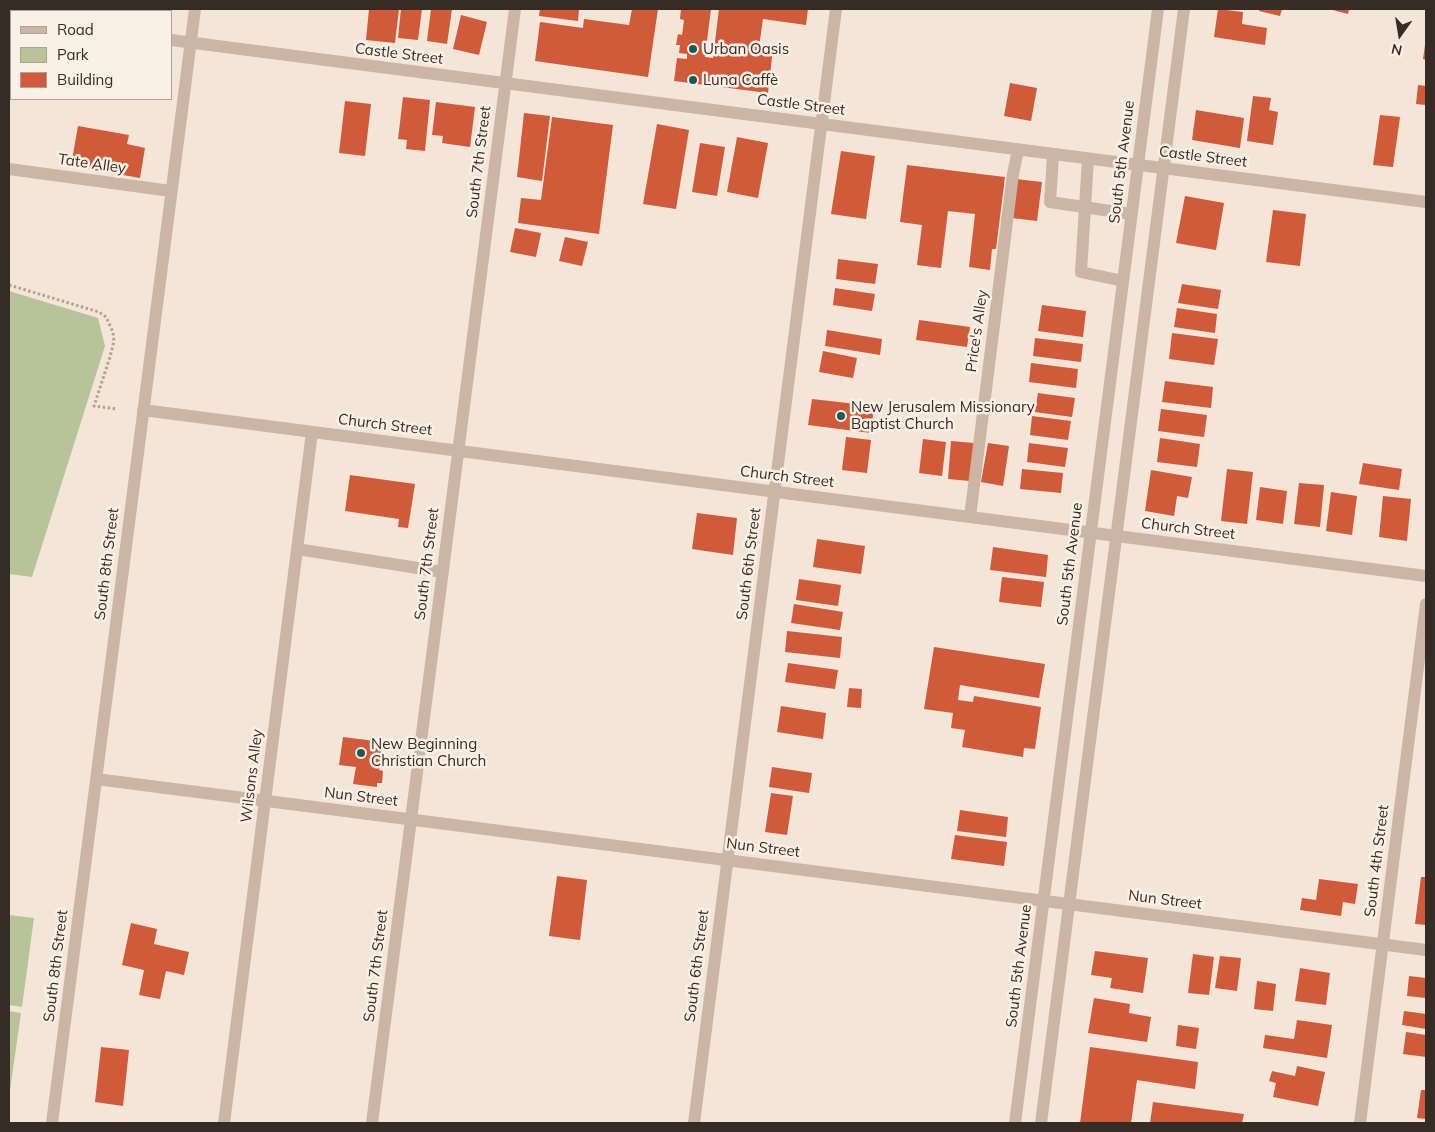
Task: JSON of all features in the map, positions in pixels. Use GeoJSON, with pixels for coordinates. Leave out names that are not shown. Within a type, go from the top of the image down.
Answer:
{"type":"FeatureCollection","features":[{"type":"Feature","properties":{"kind":"street","name":"South 8th Street"},"geometry":{"type":"LineString","coordinates":[[52,1123],[195,9]]}},
{"type":"Feature","properties":{"kind":"street","name":"South 7th Street"},"geometry":{"type":"LineString","coordinates":[[372,1123],[515,9]]}},
{"type":"Feature","properties":{"kind":"street","name":"South 6th Street"},"geometry":{"type":"LineString","coordinates":[[694,1123],[836,9]]}},
{"type":"Feature","properties":{"kind":"street","name":"South 5th Avenue"},"geometry":{"type":"LineString","coordinates":[[1015,1123],[1158,9]]}},
{"type":"Feature","properties":{"kind":"street"},"geometry":{"type":"LineString","coordinates":[[1042,1123],[1184,9]]}},
{"type":"Feature","properties":{"kind":"street","name":"Castle Street"},"geometry":{"type":"LineString","coordinates":[[172,40],[1426,202]]}},
{"type":"Feature","properties":{"kind":"street","name":"Price's Alley"},"geometry":{"type":"LineString","coordinates":[[970,517],[1013,174],[1018,150]]}},
{"type":"Feature","properties":{"kind":"street"},"geometry":{"type":"LineString","coordinates":[[1053,155],[1050,202],[1131,214]]}},
{"type":"Feature","properties":{"kind":"street"},"geometry":{"type":"LineString","coordinates":[[1088,159],[1081,272],[1123,281]]}},
{"type":"Feature","properties":{"kind":"street","name":"Tate Alley"},"geometry":{"type":"LineString","coordinates":[[9,169],[171,191]]}},
{"type":"Feature","properties":{"kind":"street","name":"Church Street"},"geometry":{"type":"LineString","coordinates":[[143,410],[1426,576]]}},
{"type":"Feature","properties":{"kind":"street","name":"Wilsons Alley"},"geometry":{"type":"LineString","coordinates":[[224,1123],[312,432]]}},
{"type":"Feature","properties":{"kind":"street"},"geometry":{"type":"LineString","coordinates":[[297,550],[443,572]]}},
{"type":"Feature","properties":{"kind":"street","name":"South 4th Street"},"geometry":{"type":"LineString","coordinates":[[1360,1123],[1426,604]]}},
{"type":"Feature","properties":{"kind":"street","name":"Nun Street"},"geometry":{"type":"LineString","coordinates":[[96,778],[1426,950]]}},
{"type":"Feature","properties":{"kind":"path"},"geometry":{"type":"LineString","coordinates":[[9,285],[99,312],[106,317],[113,332],[114,341],[94,406],[118,409]]}},
{"type":"Feature","properties":{"kind":"green space"},"geometry":{"type":"Polygon","coordinates":[[[9,291],[98,318],[105,346],[32,577],[9,574],[9,291]]]}},
{"type":"Feature","properties":{"kind":"green space"},"geometry":{"type":"Polygon","coordinates":[[[9,915],[34,918],[22,1007],[9,1005],[9,915]]]}},
{"type":"Feature","properties":{"kind":"green space"},"geometry":{"type":"Polygon","coordinates":[[[9,1011],[21,1013],[9,1098],[9,1011]]]}},
{"type":"Feature","properties":{"kind":"building"},"geometry":{"type":"Polygon","coordinates":[[[369,9],[399,9],[395,43],[366,40],[369,9]]]}},
{"type":"Feature","properties":{"kind":"building"},"geometry":{"type":"Polygon","coordinates":[[[401,9],[422,9],[418,40],[398,38],[401,9]]]}},
{"type":"Feature","properties":{"kind":"building"},"geometry":{"type":"Polygon","coordinates":[[[431,9],[452,9],[447,44],[427,41],[431,9]]]}},
{"type":"Feature","properties":{"kind":"building"},"geometry":{"type":"Polygon","coordinates":[[[540,9],[579,9],[578,21],[539,16],[540,9]]]}},
{"type":"Feature","properties":{"kind":"building"},"geometry":{"type":"Polygon","coordinates":[[[632,9],[658,9],[648,77],[535,61],[540,22],[583,28],[584,19],[629,25],[632,9]]]}},
{"type":"Feature","properties":{"kind":"building"},"geometry":{"type":"Polygon","coordinates":[[[681,9],[711,9],[705,57],[713,58],[719,9],[808,9],[806,25],[763,19],[759,47],[773,48],[768,93],[674,81],[677,58],[687,59],[687,54],[679,53],[680,45],[676,45],[678,34],[682,35],[684,20],[680,19],[681,9]]]}},
{"type":"Feature","properties":{"kind":"building"},"geometry":{"type":"Polygon","coordinates":[[[1218,9],[1243,12],[1242,24],[1267,28],[1265,45],[1214,37],[1218,9]]]}},
{"type":"Feature","properties":{"kind":"building"},"geometry":{"type":"Polygon","coordinates":[[[1260,9],[1282,9],[1280,16],[1259,11],[1260,9]]]}},
{"type":"Feature","properties":{"kind":"building"},"geometry":{"type":"Polygon","coordinates":[[[1329,9],[1349,9],[1348,14],[1329,9]]]}},
{"type":"Feature","properties":{"kind":"building"},"geometry":{"type":"Polygon","coordinates":[[[461,15],[487,22],[479,55],[453,49],[461,15]]]}},
{"type":"Feature","properties":{"kind":"building"},"geometry":{"type":"Polygon","coordinates":[[[1426,45],[1426,60],[1423,59],[1426,45]]]}},
{"type":"Feature","properties":{"kind":"building"},"geometry":{"type":"Polygon","coordinates":[[[9,50],[10,50],[10,96],[9,50]]]}},
{"type":"Feature","properties":{"kind":"building"},"geometry":{"type":"Polygon","coordinates":[[[1010,83],[1037,88],[1031,121],[1004,116],[1010,83]]]}},
{"type":"Feature","properties":{"kind":"building"},"geometry":{"type":"Polygon","coordinates":[[[1418,85],[1426,86],[1426,105],[1416,104],[1418,85]]]}},
{"type":"Feature","properties":{"kind":"building"},"geometry":{"type":"Polygon","coordinates":[[[1253,96],[1271,98],[1269,110],[1278,112],[1273,145],[1247,141],[1253,96]]]}},
{"type":"Feature","properties":{"kind":"building"},"geometry":{"type":"Polygon","coordinates":[[[403,97],[430,100],[425,151],[406,149],[407,140],[398,139],[403,97]]]}},
{"type":"Feature","properties":{"kind":"building"},"geometry":{"type":"Polygon","coordinates":[[[345,101],[371,104],[365,156],[339,153],[345,101]]]}},
{"type":"Feature","properties":{"kind":"building"},"geometry":{"type":"Polygon","coordinates":[[[436,102],[475,107],[470,147],[442,143],[443,136],[432,135],[436,102]]]}},
{"type":"Feature","properties":{"kind":"building"},"geometry":{"type":"Polygon","coordinates":[[[1196,110],[1244,118],[1240,148],[1192,140],[1196,110]]]}},
{"type":"Feature","properties":{"kind":"building"},"geometry":{"type":"Polygon","coordinates":[[[524,113],[550,116],[542,181],[517,177],[524,113]]]}},
{"type":"Feature","properties":{"kind":"building"},"geometry":{"type":"Polygon","coordinates":[[[1380,115],[1400,117],[1393,167],[1373,165],[1380,115]]]}},
{"type":"Feature","properties":{"kind":"building"},"geometry":{"type":"Polygon","coordinates":[[[552,117],[613,125],[599,234],[518,223],[521,198],[541,200],[552,117]]]}},
{"type":"Feature","properties":{"kind":"building"},"geometry":{"type":"Polygon","coordinates":[[[657,124],[689,130],[676,209],[643,204],[657,124]]]}},
{"type":"Feature","properties":{"kind":"building"},"geometry":{"type":"Polygon","coordinates":[[[78,126],[129,135],[127,144],[145,148],[140,178],[71,166],[78,126]]]}},
{"type":"Feature","properties":{"kind":"building"},"geometry":{"type":"Polygon","coordinates":[[[737,137],[768,143],[758,198],[727,192],[737,137]]]}},
{"type":"Feature","properties":{"kind":"building"},"geometry":{"type":"Polygon","coordinates":[[[700,143],[725,147],[717,196],[692,192],[700,143]]]}},
{"type":"Feature","properties":{"kind":"building"},"geometry":{"type":"Polygon","coordinates":[[[841,151],[875,156],[866,219],[831,214],[841,151]]]}},
{"type":"Feature","properties":{"kind":"building"},"geometry":{"type":"Polygon","coordinates":[[[907,165],[1005,177],[996,249],[992,249],[990,270],[969,267],[975,214],[948,211],[941,268],[917,265],[922,225],[900,222],[907,165]]]}},
{"type":"Feature","properties":{"kind":"building"},"geometry":{"type":"Polygon","coordinates":[[[1016,179],[1042,182],[1037,221],[1012,218],[1016,179]]]}},
{"type":"Feature","properties":{"kind":"building"},"geometry":{"type":"Polygon","coordinates":[[[1185,196],[1224,203],[1216,250],[1176,243],[1185,196]]]}},
{"type":"Feature","properties":{"kind":"building"},"geometry":{"type":"Polygon","coordinates":[[[1273,210],[1306,214],[1300,266],[1266,262],[1273,210]]]}},
{"type":"Feature","properties":{"kind":"building"},"geometry":{"type":"Polygon","coordinates":[[[515,228],[541,233],[536,257],[510,252],[515,228]]]}},
{"type":"Feature","properties":{"kind":"building"},"geometry":{"type":"Polygon","coordinates":[[[565,237],[588,242],[582,266],[559,261],[565,237]]]}},
{"type":"Feature","properties":{"kind":"building"},"geometry":{"type":"Polygon","coordinates":[[[838,259],[878,264],[875,284],[836,279],[838,259]]]}},
{"type":"Feature","properties":{"kind":"building"},"geometry":{"type":"Polygon","coordinates":[[[1182,284],[1221,290],[1218,309],[1178,303],[1182,284]]]}},
{"type":"Feature","properties":{"kind":"building"},"geometry":{"type":"Polygon","coordinates":[[[835,288],[875,294],[872,311],[833,305],[835,288]]]}},
{"type":"Feature","properties":{"kind":"building"},"geometry":{"type":"Polygon","coordinates":[[[1042,305],[1086,311],[1083,337],[1038,331],[1042,305]]]}},
{"type":"Feature","properties":{"kind":"building"},"geometry":{"type":"Polygon","coordinates":[[[1177,308],[1217,314],[1215,333],[1174,327],[1177,308]]]}},
{"type":"Feature","properties":{"kind":"building"},"geometry":{"type":"Polygon","coordinates":[[[919,320],[970,327],[967,347],[916,340],[919,320]]]}},
{"type":"Feature","properties":{"kind":"building"},"geometry":{"type":"Polygon","coordinates":[[[827,330],[882,339],[880,355],[825,346],[827,330]]]}},
{"type":"Feature","properties":{"kind":"building"},"geometry":{"type":"Polygon","coordinates":[[[1172,333],[1218,339],[1214,365],[1169,359],[1172,333]]]}},
{"type":"Feature","properties":{"kind":"building"},"geometry":{"type":"Polygon","coordinates":[[[1035,338],[1083,344],[1081,362],[1033,356],[1035,338]]]}},
{"type":"Feature","properties":{"kind":"building"},"geometry":{"type":"Polygon","coordinates":[[[823,351],[857,358],[853,378],[819,372],[823,351]]]}},
{"type":"Feature","properties":{"kind":"building"},"geometry":{"type":"Polygon","coordinates":[[[1031,363],[1078,369],[1076,388],[1029,382],[1031,363]]]}},
{"type":"Feature","properties":{"kind":"building"},"geometry":{"type":"Polygon","coordinates":[[[1165,381],[1213,387],[1211,408],[1162,402],[1165,381]]]}},
{"type":"Feature","properties":{"kind":"building"},"geometry":{"type":"Polygon","coordinates":[[[1038,393],[1075,398],[1072,417],[1035,412],[1038,393]]]}},
{"type":"Feature","properties":{"kind":"building","name":"New Jerusalem Missionary Baptist Church"},"geometry":{"type":"Polygon","coordinates":[[[812,399],[874,406],[871,433],[808,425],[812,399]]]}},
{"type":"Feature","properties":{"kind":"building"},"geometry":{"type":"Polygon","coordinates":[[[1161,409],[1207,415],[1204,437],[1158,431],[1161,409]]]}},
{"type":"Feature","properties":{"kind":"building"},"geometry":{"type":"Polygon","coordinates":[[[1032,416],[1071,421],[1068,440],[1030,435],[1032,416]]]}},
{"type":"Feature","properties":{"kind":"building"},"geometry":{"type":"Polygon","coordinates":[[[846,437],[871,440],[867,473],[842,470],[846,437]]]}},
{"type":"Feature","properties":{"kind":"building"},"geometry":{"type":"Polygon","coordinates":[[[1160,438],[1200,444],[1197,467],[1157,462],[1160,438]]]}},
{"type":"Feature","properties":{"kind":"building"},"geometry":{"type":"Polygon","coordinates":[[[923,439],[946,442],[942,476],[919,473],[923,439]]]}},
{"type":"Feature","properties":{"kind":"building"},"geometry":{"type":"Polygon","coordinates":[[[951,441],[974,443],[970,481],[948,479],[951,441]]]}},
{"type":"Feature","properties":{"kind":"building"},"geometry":{"type":"Polygon","coordinates":[[[988,443],[1009,446],[1003,486],[981,482],[988,443]]]}},
{"type":"Feature","properties":{"kind":"building"},"geometry":{"type":"Polygon","coordinates":[[[1029,443],[1068,448],[1065,467],[1027,462],[1029,443]]]}},
{"type":"Feature","properties":{"kind":"building"},"geometry":{"type":"Polygon","coordinates":[[[1363,463],[1402,469],[1399,490],[1359,484],[1363,463]]]}},
{"type":"Feature","properties":{"kind":"building"},"geometry":{"type":"Polygon","coordinates":[[[1022,469],[1063,473],[1061,493],[1020,489],[1022,469]]]}},
{"type":"Feature","properties":{"kind":"building"},"geometry":{"type":"Polygon","coordinates":[[[1227,469],[1253,472],[1247,524],[1221,521],[1227,469]]]}},
{"type":"Feature","properties":{"kind":"building"},"geometry":{"type":"Polygon","coordinates":[[[1151,470],[1192,477],[1188,498],[1177,496],[1174,516],[1145,511],[1151,470]]]}},
{"type":"Feature","properties":{"kind":"building"},"geometry":{"type":"Polygon","coordinates":[[[350,475],[415,484],[408,528],[398,527],[399,519],[345,511],[350,475]]]}},
{"type":"Feature","properties":{"kind":"building"},"geometry":{"type":"Polygon","coordinates":[[[1299,483],[1324,485],[1320,527],[1294,524],[1299,483]]]}},
{"type":"Feature","properties":{"kind":"building"},"geometry":{"type":"Polygon","coordinates":[[[1260,487],[1287,491],[1283,524],[1256,520],[1260,487]]]}},
{"type":"Feature","properties":{"kind":"building"},"geometry":{"type":"Polygon","coordinates":[[[1331,492],[1357,496],[1352,535],[1326,531],[1331,492]]]}},
{"type":"Feature","properties":{"kind":"building"},"geometry":{"type":"Polygon","coordinates":[[[1383,496],[1411,499],[1407,541],[1379,537],[1383,496]]]}},
{"type":"Feature","properties":{"kind":"building"},"geometry":{"type":"Polygon","coordinates":[[[697,513],[737,518],[733,555],[692,549],[697,513]]]}},
{"type":"Feature","properties":{"kind":"building"},"geometry":{"type":"Polygon","coordinates":[[[817,539],[865,546],[861,574],[813,567],[817,539]]]}},
{"type":"Feature","properties":{"kind":"building"},"geometry":{"type":"Polygon","coordinates":[[[993,547],[1048,555],[1046,577],[990,570],[993,547]]]}},
{"type":"Feature","properties":{"kind":"building"},"geometry":{"type":"Polygon","coordinates":[[[1002,577],[1044,582],[1041,607],[999,602],[1002,577]]]}},
{"type":"Feature","properties":{"kind":"building"},"geometry":{"type":"Polygon","coordinates":[[[799,579],[841,585],[838,606],[796,600],[799,579]]]}},
{"type":"Feature","properties":{"kind":"building"},"geometry":{"type":"Polygon","coordinates":[[[794,604],[843,612],[840,630],[791,623],[794,604]]]}},
{"type":"Feature","properties":{"kind":"building"},"geometry":{"type":"Polygon","coordinates":[[[787,631],[842,637],[840,658],[785,652],[787,631]]]}},
{"type":"Feature","properties":{"kind":"building"},"geometry":{"type":"Polygon","coordinates":[[[934,647],[1045,664],[1039,698],[960,685],[958,700],[973,702],[974,696],[1041,707],[1035,749],[1024,748],[1023,757],[962,747],[965,730],[951,728],[953,713],[924,709],[934,647]]]}},
{"type":"Feature","properties":{"kind":"building"},"geometry":{"type":"Polygon","coordinates":[[[788,663],[838,670],[835,689],[785,682],[788,663]]]}},
{"type":"Feature","properties":{"kind":"building"},"geometry":{"type":"Polygon","coordinates":[[[849,688],[862,689],[861,708],[847,707],[849,688]]]}},
{"type":"Feature","properties":{"kind":"building"},"geometry":{"type":"Polygon","coordinates":[[[781,706],[826,713],[823,739],[777,732],[781,706]]]}},
{"type":"Feature","properties":{"kind":"building","name":"New Beginning Christian Church"},"geometry":{"type":"Polygon","coordinates":[[[343,737],[383,742],[379,770],[383,771],[382,783],[377,783],[377,787],[353,784],[356,767],[339,765],[343,737]]]}},
{"type":"Feature","properties":{"kind":"building"},"geometry":{"type":"Polygon","coordinates":[[[772,767],[812,773],[809,793],[769,787],[772,767]]]}},
{"type":"Feature","properties":{"kind":"building"},"geometry":{"type":"Polygon","coordinates":[[[771,793],[793,796],[787,835],[765,832],[771,793]]]}},
{"type":"Feature","properties":{"kind":"building"},"geometry":{"type":"Polygon","coordinates":[[[960,810],[1008,817],[1006,837],[957,831],[960,810]]]}},
{"type":"Feature","properties":{"kind":"building"},"geometry":{"type":"Polygon","coordinates":[[[955,835],[1007,842],[1004,866],[951,859],[955,835]]]}},
{"type":"Feature","properties":{"kind":"building"},"geometry":{"type":"Polygon","coordinates":[[[557,876],[587,880],[580,940],[549,936],[557,876]]]}},
{"type":"Feature","properties":{"kind":"building"},"geometry":{"type":"Polygon","coordinates":[[[1421,877],[1426,877],[1426,925],[1415,924],[1421,877]]]}},
{"type":"Feature","properties":{"kind":"building"},"geometry":{"type":"Polygon","coordinates":[[[1319,879],[1358,884],[1355,904],[1343,902],[1341,916],[1300,910],[1302,898],[1316,900],[1319,879]]]}},
{"type":"Feature","properties":{"kind":"building"},"geometry":{"type":"Polygon","coordinates":[[[131,923],[157,929],[154,944],[189,952],[184,975],[166,971],[160,999],[139,995],[144,970],[122,965],[131,923]]]}},
{"type":"Feature","properties":{"kind":"building"},"geometry":{"type":"Polygon","coordinates":[[[1095,951],[1148,958],[1143,993],[1110,988],[1112,978],[1091,975],[1095,951]]]}},
{"type":"Feature","properties":{"kind":"building"},"geometry":{"type":"Polygon","coordinates":[[[1193,954],[1214,957],[1209,995],[1188,993],[1193,954]]]}},
{"type":"Feature","properties":{"kind":"building"},"geometry":{"type":"Polygon","coordinates":[[[1220,956],[1241,958],[1237,991],[1215,988],[1220,956]]]}},
{"type":"Feature","properties":{"kind":"building"},"geometry":{"type":"Polygon","coordinates":[[[1300,968],[1330,973],[1326,1005],[1295,1001],[1300,968]]]}},
{"type":"Feature","properties":{"kind":"building"},"geometry":{"type":"Polygon","coordinates":[[[1409,976],[1426,978],[1426,998],[1407,996],[1409,976]]]}},
{"type":"Feature","properties":{"kind":"building"},"geometry":{"type":"Polygon","coordinates":[[[1257,981],[1276,984],[1273,1011],[1254,1009],[1257,981]]]}},
{"type":"Feature","properties":{"kind":"building"},"geometry":{"type":"Polygon","coordinates":[[[1094,998],[1130,1004],[1129,1013],[1151,1017],[1147,1042],[1088,1033],[1094,998]]]}},
{"type":"Feature","properties":{"kind":"building"},"geometry":{"type":"Polygon","coordinates":[[[1404,1011],[1426,1014],[1426,1029],[1402,1025],[1404,1011]]]}},
{"type":"Feature","properties":{"kind":"building"},"geometry":{"type":"Polygon","coordinates":[[[1297,1020],[1332,1025],[1327,1058],[1263,1048],[1265,1035],[1294,1039],[1297,1020]]]}},
{"type":"Feature","properties":{"kind":"building"},"geometry":{"type":"Polygon","coordinates":[[[1178,1025],[1199,1028],[1196,1049],[1176,1046],[1178,1025]]]}},
{"type":"Feature","properties":{"kind":"building"},"geometry":{"type":"Polygon","coordinates":[[[1406,1032],[1426,1035],[1426,1057],[1403,1054],[1406,1032]]]}},
{"type":"Feature","properties":{"kind":"building"},"geometry":{"type":"Polygon","coordinates":[[[101,1047],[129,1050],[123,1106],[95,1102],[101,1047]]]}},
{"type":"Feature","properties":{"kind":"building"},"geometry":{"type":"Polygon","coordinates":[[[1090,1047],[1198,1062],[1195,1089],[1137,1080],[1131,1123],[1080,1123],[1090,1047]]]}},
{"type":"Feature","properties":{"kind":"building"},"geometry":{"type":"Polygon","coordinates":[[[1297,1066],[1325,1072],[1318,1106],[1273,1097],[1276,1083],[1269,1081],[1272,1071],[1295,1076],[1297,1066]]]}},
{"type":"Feature","properties":{"kind":"building"},"geometry":{"type":"Polygon","coordinates":[[[1421,1090],[1426,1090],[1426,1119],[1417,1118],[1421,1090]]]}},
{"type":"Feature","properties":{"kind":"building"},"geometry":{"type":"Polygon","coordinates":[[[1153,1102],[1244,1114],[1242,1123],[1150,1123],[1153,1102]]]}},
{"type":"Feature","properties":{"kind":"place","name":"Urban Oasis"},"geometry":{"type":"Point","coordinates":[693,49]}},
{"type":"Feature","properties":{"kind":"place","name":"Luna Caffè"},"geometry":{"type":"Point","coordinates":[693,80]}},
{"type":"Feature","properties":{"kind":"place","name":"New Jerusalem Missionary Baptist Church"},"geometry":{"type":"Point","coordinates":[841,416]}},
{"type":"Feature","properties":{"kind":"place","name":"New Beginning Christian Church"},"geometry":{"type":"Point","coordinates":[361,753]}}]}
